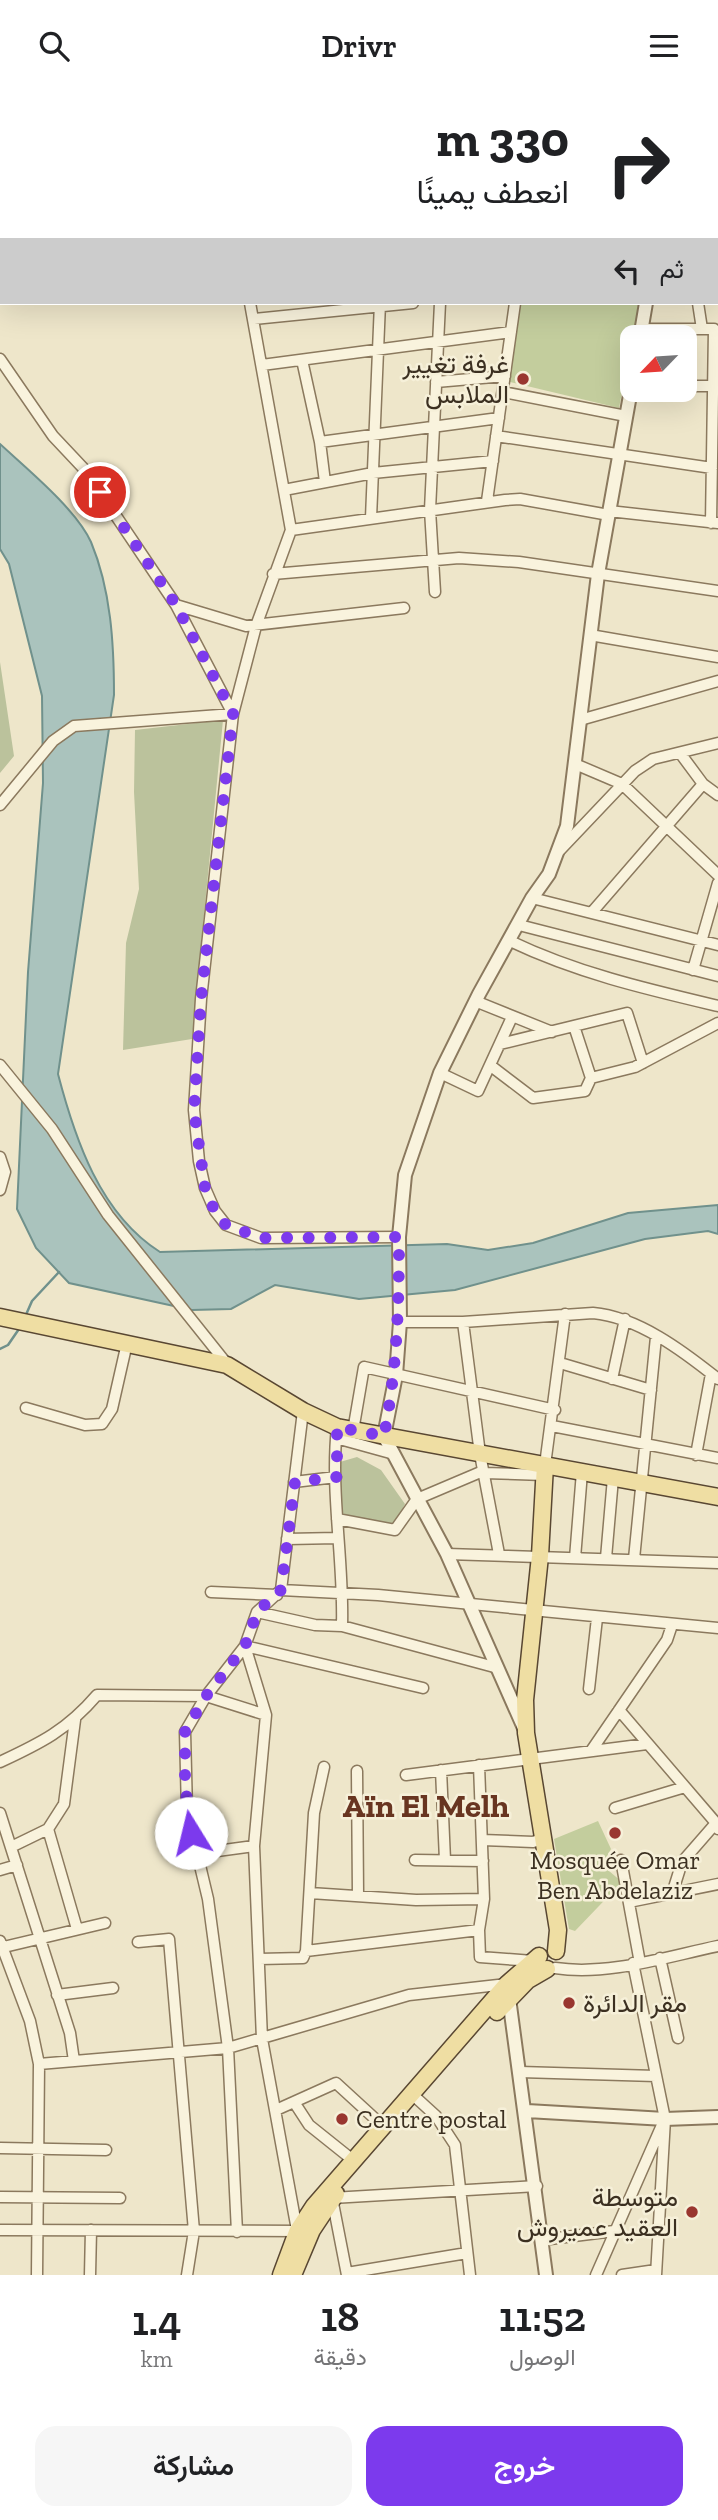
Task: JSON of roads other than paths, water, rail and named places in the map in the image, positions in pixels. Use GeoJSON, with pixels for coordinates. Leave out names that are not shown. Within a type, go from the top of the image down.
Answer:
{"type":"FeatureCollection","features":[{"type":"Feature","properties":{"kind":"main road"},"geometry":{"type":"LineString","coordinates":[[3,1318],[227,1365],[342,1432],[384,1436],[482,1466],[582,1472],[718,1497]]}},
{"type":"Feature","properties":{"kind":"main road"},"geometry":{"type":"LineString","coordinates":[[281,2275],[305,2231],[508,1991],[528,1980],[546,1959],[558,1930],[526,1733],[525,1700],[540,1556],[545,1470]]}},
{"type":"Feature","properties":{"kind":"main road"},"geometry":{"type":"LineString","coordinates":[[293,2275],[314,2206],[384,2127],[417,2098]]}},
{"type":"Feature","properties":{"kind":"street"},"geometry":{"type":"LineString","coordinates":[[250,305],[291,530],[256,626],[233,714],[201,999],[194,1110],[205,1188],[215,1212],[226,1225],[261,1238],[399,1240]]}},
{"type":"Feature","properties":{"kind":"street"},"geometry":{"type":"LineString","coordinates":[[254,319],[380,305],[371,519]]}},
{"type":"Feature","properties":{"kind":"street"},"geometry":{"type":"LineString","coordinates":[[435,592],[430,510],[440,305]]}},
{"type":"Feature","properties":{"kind":"street"},"geometry":{"type":"LineString","coordinates":[[487,501],[515,305]]}},
{"type":"Feature","properties":{"kind":"street"},"geometry":{"type":"LineString","coordinates":[[642,325],[646,305]]}},
{"type":"Feature","properties":{"kind":"street"},"geometry":{"type":"LineString","coordinates":[[698,305],[702,329]]}},
{"type":"Feature","properties":{"kind":"street"},"geometry":{"type":"LineString","coordinates":[[291,530],[487,501],[520,499],[609,513],[715,523],[712,468],[714,329],[697,329]]}},
{"type":"Feature","properties":{"kind":"street"},"geometry":{"type":"LineString","coordinates":[[262,365],[511,332]]}},
{"type":"Feature","properties":{"kind":"street"},"geometry":{"type":"LineString","coordinates":[[0,359],[53,436],[85,470],[176,605],[233,714]]}},
{"type":"Feature","properties":{"kind":"street"},"geometry":{"type":"LineString","coordinates":[[302,360],[320,442],[325,482]]}},
{"type":"Feature","properties":{"kind":"street"},"geometry":{"type":"LineString","coordinates":[[436,382],[505,376]]}},
{"type":"Feature","properties":{"kind":"street"},"geometry":{"type":"LineString","coordinates":[[697,386],[715,386]]}},
{"type":"Feature","properties":{"kind":"street"},"geometry":{"type":"LineString","coordinates":[[503,392],[626,416]]}},
{"type":"Feature","properties":{"kind":"street"},"geometry":{"type":"LineString","coordinates":[[526,1733],[447,1554],[384,1436],[396,1375],[399,1240],[405,1175],[440,1073],[475,1001],[532,898],[549,874],[567,826],[598,574],[629,403]]}},
{"type":"Feature","properties":{"kind":"street"},"geometry":{"type":"LineString","coordinates":[[320,442],[499,418]]}},
{"type":"Feature","properties":{"kind":"street"},"geometry":{"type":"LineString","coordinates":[[496,436],[712,468]]}},
{"type":"Feature","properties":{"kind":"street"},"geometry":{"type":"LineString","coordinates":[[284,490],[373,473],[493,461]]}},
{"type":"Feature","properties":{"kind":"street"},"geometry":{"type":"LineString","coordinates":[[273,574],[432,558],[519,562],[718,591]]}},
{"type":"Feature","properties":{"kind":"street"},"geometry":{"type":"LineString","coordinates":[[176,605],[246,626],[404,608]]}},
{"type":"Feature","properties":{"kind":"street"},"geometry":{"type":"LineString","coordinates":[[590,635],[718,657]]}},
{"type":"Feature","properties":{"kind":"street"},"geometry":{"type":"LineString","coordinates":[[580,719],[718,681]]}},
{"type":"Feature","properties":{"kind":"street"},"geometry":{"type":"LineString","coordinates":[[0,805],[53,741],[74,726],[233,714]]}},
{"type":"Feature","properties":{"kind":"street"},"geometry":{"type":"LineString","coordinates":[[559,850],[622,785],[653,759],[718,743]]}},
{"type":"Feature","properties":{"kind":"street"},"geometry":{"type":"LineString","coordinates":[[680,753],[703,784],[718,795]]}},
{"type":"Feature","properties":{"kind":"street"},"geometry":{"type":"LineString","coordinates":[[575,764],[622,785],[718,875],[693,970]]}},
{"type":"Feature","properties":{"kind":"street"},"geometry":{"type":"LineString","coordinates":[[593,911],[703,784]]}},
{"type":"Feature","properties":{"kind":"street"},"geometry":{"type":"LineString","coordinates":[[532,898],[593,911],[718,945]]}},
{"type":"Feature","properties":{"kind":"street"},"geometry":{"type":"LineString","coordinates":[[519,925],[718,976]]}},
{"type":"Feature","properties":{"kind":"street"},"geometry":{"type":"LineString","coordinates":[[510,941],[551,960],[602,978],[718,1006]]}},
{"type":"Feature","properties":{"kind":"street"},"geometry":{"type":"LineString","coordinates":[[475,1001],[552,1031]]}},
{"type":"Feature","properties":{"kind":"street"},"geometry":{"type":"LineString","coordinates":[[500,1044],[627,1013],[643,1063]]}},
{"type":"Feature","properties":{"kind":"street"},"geometry":{"type":"LineString","coordinates":[[440,1073],[478,1091],[512,1017]]}},
{"type":"Feature","properties":{"kind":"street"},"geometry":{"type":"LineString","coordinates":[[591,1078],[643,1063],[718,1023]]}},
{"type":"Feature","properties":{"kind":"street"},"geometry":{"type":"LineString","coordinates":[[491,1066],[533,1098],[585,1091],[591,1078],[574,1026]]}},
{"type":"Feature","properties":{"kind":"street"},"geometry":{"type":"LineString","coordinates":[[0,1065],[52,1129],[108,1215],[227,1365]]}},
{"type":"Feature","properties":{"kind":"street"},"geometry":{"type":"LineString","coordinates":[[0,1157],[5,1173],[0,1190]]}},
{"type":"Feature","properties":{"kind":"street"},"geometry":{"type":"LineString","coordinates":[[399,1316],[463,1322],[593,1313],[625,1319],[715,1377],[696,1455]]}},
{"type":"Feature","properties":{"kind":"street"},"geometry":{"type":"LineString","coordinates":[[545,1470],[555,1410],[565,1314]]}},
{"type":"Feature","properties":{"kind":"street"},"geometry":{"type":"LineString","coordinates":[[612,1379],[625,1319]]}},
{"type":"Feature","properties":{"kind":"street"},"geometry":{"type":"LineString","coordinates":[[463,1322],[482,1466],[499,1554]]}},
{"type":"Feature","properties":{"kind":"street"},"geometry":{"type":"LineString","coordinates":[[635,1559],[656,1337]]}},
{"type":"Feature","properties":{"kind":"street"},"geometry":{"type":"LineString","coordinates":[[26,1408],[91,1426],[102,1424],[112,1409],[127,1343]]}},
{"type":"Feature","properties":{"kind":"street"},"geometry":{"type":"LineString","coordinates":[[560,1363],[651,1390]]}},
{"type":"Feature","properties":{"kind":"street"},"geometry":{"type":"LineString","coordinates":[[342,1626],[337,1477],[342,1432],[364,1367],[555,1410]]}},
{"type":"Feature","properties":{"kind":"street"},"geometry":{"type":"LineString","coordinates":[[237,2232],[228,2048],[208,1899],[195,1854],[187,1811],[185,1732],[206,1696],[245,1646],[257,1612],[279,1593],[303,1411]]}},
{"type":"Feature","properties":{"kind":"street"},"geometry":{"type":"LineString","coordinates":[[552,1426],[718,1458]]}},
{"type":"Feature","properties":{"kind":"street"},"geometry":{"type":"LineString","coordinates":[[342,1432],[394,1454]]}},
{"type":"Feature","properties":{"kind":"street"},"geometry":{"type":"LineString","coordinates":[[337,1519],[395,1530],[402,1524],[408,1507],[416,1499],[482,1466]]}},
{"type":"Feature","properties":{"kind":"street"},"geometry":{"type":"LineString","coordinates":[[575,1558],[582,1472]]}},
{"type":"Feature","properties":{"kind":"street"},"geometry":{"type":"LineString","coordinates":[[295,1482],[337,1477]]}},
{"type":"Feature","properties":{"kind":"street"},"geometry":{"type":"LineString","coordinates":[[606,1558],[613,1478]]}},
{"type":"Feature","properties":{"kind":"street"},"geometry":{"type":"LineString","coordinates":[[288,1539],[337,1538]]}},
{"type":"Feature","properties":{"kind":"street"},"geometry":{"type":"LineString","coordinates":[[447,1554],[718,1563]]}},
{"type":"Feature","properties":{"kind":"street"},"geometry":{"type":"LineString","coordinates":[[211,1593],[343,1594],[718,1628]]}},
{"type":"Feature","properties":{"kind":"street"},"geometry":{"type":"LineString","coordinates":[[257,1612],[315,1625],[342,1626],[498,1668]]}},
{"type":"Feature","properties":{"kind":"street"},"geometry":{"type":"LineString","coordinates":[[589,1689],[597,1618]]}},
{"type":"Feature","properties":{"kind":"street"},"geometry":{"type":"LineString","coordinates":[[591,1751],[667,1640],[672,1625]]}},
{"type":"Feature","properties":{"kind":"street"},"geometry":{"type":"LineString","coordinates":[[245,1646],[423,1688]]}},
{"type":"Feature","properties":{"kind":"street"},"geometry":{"type":"LineString","coordinates":[[0,2230],[305,2231],[262,2039],[254,1846],[266,1714],[245,1646]]}},
{"type":"Feature","properties":{"kind":"street"},"geometry":{"type":"LineString","coordinates":[[0,1762],[39,1744],[75,1720],[97,1695],[206,1696],[266,1714]]}},
{"type":"Feature","properties":{"kind":"street"},"geometry":{"type":"LineString","coordinates":[[619,1710],[685,1787],[713,1812],[717,1826],[682,1862],[672,1894]]}},
{"type":"Feature","properties":{"kind":"street"},"geometry":{"type":"LineString","coordinates":[[11,1847],[48,1829],[64,1804],[75,1720]]}},
{"type":"Feature","properties":{"kind":"street"},"geometry":{"type":"LineString","coordinates":[[405,1775],[648,1744]]}},
{"type":"Feature","properties":{"kind":"street"},"geometry":{"type":"LineString","coordinates":[[479,1765],[484,1899],[479,1930],[480,1957],[546,1959],[579,1972],[718,1947]]}},
{"type":"Feature","properties":{"kind":"street"},"geometry":{"type":"LineString","coordinates":[[258,1959],[303,1958],[306,1951],[314,1813],[324,1767]]}},
{"type":"Feature","properties":{"kind":"street"},"geometry":{"type":"LineString","coordinates":[[441,1770],[445,1860]]}},
{"type":"Feature","properties":{"kind":"street"},"geometry":{"type":"LineString","coordinates":[[357,1771],[358,1894]]}},
{"type":"Feature","properties":{"kind":"street"},"geometry":{"type":"LineString","coordinates":[[615,1808],[685,1787]]}},
{"type":"Feature","properties":{"kind":"street"},"geometry":{"type":"LineString","coordinates":[[0,1813],[70,2033],[74,2061]]}},
{"type":"Feature","properties":{"kind":"street"},"geometry":{"type":"LineString","coordinates":[[48,1829],[77,1929]]}},
{"type":"Feature","properties":{"kind":"street"},"geometry":{"type":"LineString","coordinates":[[482,1840],[533,1842],[545,1838]]}},
{"type":"Feature","properties":{"kind":"street"},"geometry":{"type":"LineString","coordinates":[[195,1854],[254,1846]]}},
{"type":"Feature","properties":{"kind":"street"},"geometry":{"type":"LineString","coordinates":[[415,1860],[483,1860]]}},
{"type":"Feature","properties":{"kind":"street"},"geometry":{"type":"LineString","coordinates":[[621,1860],[665,2119],[656,2272],[622,2275]]}},
{"type":"Feature","properties":{"kind":"street"},"geometry":{"type":"LineString","coordinates":[[0,1870],[17,1865]]}},
{"type":"Feature","properties":{"kind":"street"},"geometry":{"type":"LineString","coordinates":[[629,1902],[718,1884]]}},
{"type":"Feature","properties":{"kind":"street"},"geometry":{"type":"LineString","coordinates":[[310,1893],[358,1894],[416,1900],[484,1899]]}},
{"type":"Feature","properties":{"kind":"street"},"geometry":{"type":"LineString","coordinates":[[37,2275],[39,2064],[30,2021],[1,1945],[104,1923]]}},
{"type":"Feature","properties":{"kind":"street"},"geometry":{"type":"LineString","coordinates":[[306,1951],[479,1930]]}},
{"type":"Feature","properties":{"kind":"street"},"geometry":{"type":"LineString","coordinates":[[138,1942],[169,1939],[194,2231],[187,2275]]}},
{"type":"Feature","properties":{"kind":"street"},"geometry":{"type":"LineString","coordinates":[[660,1958],[678,2038]]}},
{"type":"Feature","properties":{"kind":"street"},"geometry":{"type":"LineString","coordinates":[[57,1995],[113,1987]]}},
{"type":"Feature","properties":{"kind":"street"},"geometry":{"type":"LineString","coordinates":[[39,2064],[228,2048],[409,1996],[508,1991],[527,2111],[546,2275]]}},
{"type":"Feature","properties":{"kind":"street"},"geometry":{"type":"LineString","coordinates":[[520,2072],[656,2076]]}},
{"type":"Feature","properties":{"kind":"street"},"geometry":{"type":"LineString","coordinates":[[276,2111],[336,2083],[384,2127]]}},
{"type":"Feature","properties":{"kind":"street"},"geometry":{"type":"LineString","coordinates":[[417,2098],[447,2129],[454,2144],[470,2275]]}},
{"type":"Feature","properties":{"kind":"street"},"geometry":{"type":"LineString","coordinates":[[294,2102],[309,2125],[354,2161]]}},
{"type":"Feature","properties":{"kind":"street"},"geometry":{"type":"LineString","coordinates":[[527,2111],[665,2119],[718,2117]]}},
{"type":"Feature","properties":{"kind":"street"},"geometry":{"type":"LineString","coordinates":[[596,2275],[665,2119]]}},
{"type":"Feature","properties":{"kind":"street"},"geometry":{"type":"LineString","coordinates":[[0,2148],[106,2150]]}},
{"type":"Feature","properties":{"kind":"street"},"geometry":{"type":"LineString","coordinates":[[467,2253],[347,2274],[332,2198],[537,2186]]}},
{"type":"Feature","properties":{"kind":"street"},"geometry":{"type":"LineString","coordinates":[[0,2197],[120,2198]]}},
{"type":"Feature","properties":{"kind":"street"},"geometry":{"type":"LineString","coordinates":[[90,2275],[91,2230]]}},
{"type":"Feature","properties":{"kind":"street"},"geometry":{"type":"LineString","coordinates":[[542,2241],[614,2231]]}},
{"type":"Feature","properties":{"kind":"water"},"geometry":{"type":"Polygon","coordinates":[[[0,444],[50,490],[84,529],[98,560],[107,598],[112,637],[114,695],[58,1074],[82,1149],[106,1196],[121,1217],[139,1236],[160,1252],[447,1244],[488,1250],[533,1243],[628,1213],[718,1205],[718,1234],[708,1231],[645,1239],[455,1290],[359,1299],[275,1285],[231,1309],[192,1310],[69,1283],[36,1248],[17,1209],[28,972],[43,783],[42,696],[9,564],[0,549],[0,444]]]}},
{"type":"Feature","properties":{"kind":"waterway"},"geometry":{"type":"LineString","coordinates":[[25,1317],[32,1301],[59,1272]]}},
{"type":"Feature","properties":{"kind":"waterway"},"geometry":{"type":"LineString","coordinates":[[0,1349],[8,1345],[21,1326]]}},
{"type":"Feature","properties":{"kind":"place","name":"غرفة تغيير الملابس"},"geometry":{"type":"Point","coordinates":[523,379]}},
{"type":"Feature","properties":{"kind":"place","name":"Mosquée Omar Ben Abdelaziz"},"geometry":{"type":"Point","coordinates":[615,1833]}},
{"type":"Feature","properties":{"kind":"place","name":"مقر الدائرة"},"geometry":{"type":"Point","coordinates":[569,2003]}},
{"type":"Feature","properties":{"kind":"place","name":"Centre postal"},"geometry":{"type":"Point","coordinates":[342,2119]}},
{"type":"Feature","properties":{"kind":"place","name":"متوسطة العقيد عميروش"},"geometry":{"type":"Point","coordinates":[692,2212]}},
{"type":"Feature","properties":{"kind":"district","name":"Aïn El Melh"},"geometry":{"type":"Point","coordinates":[426,1805]}}]}
